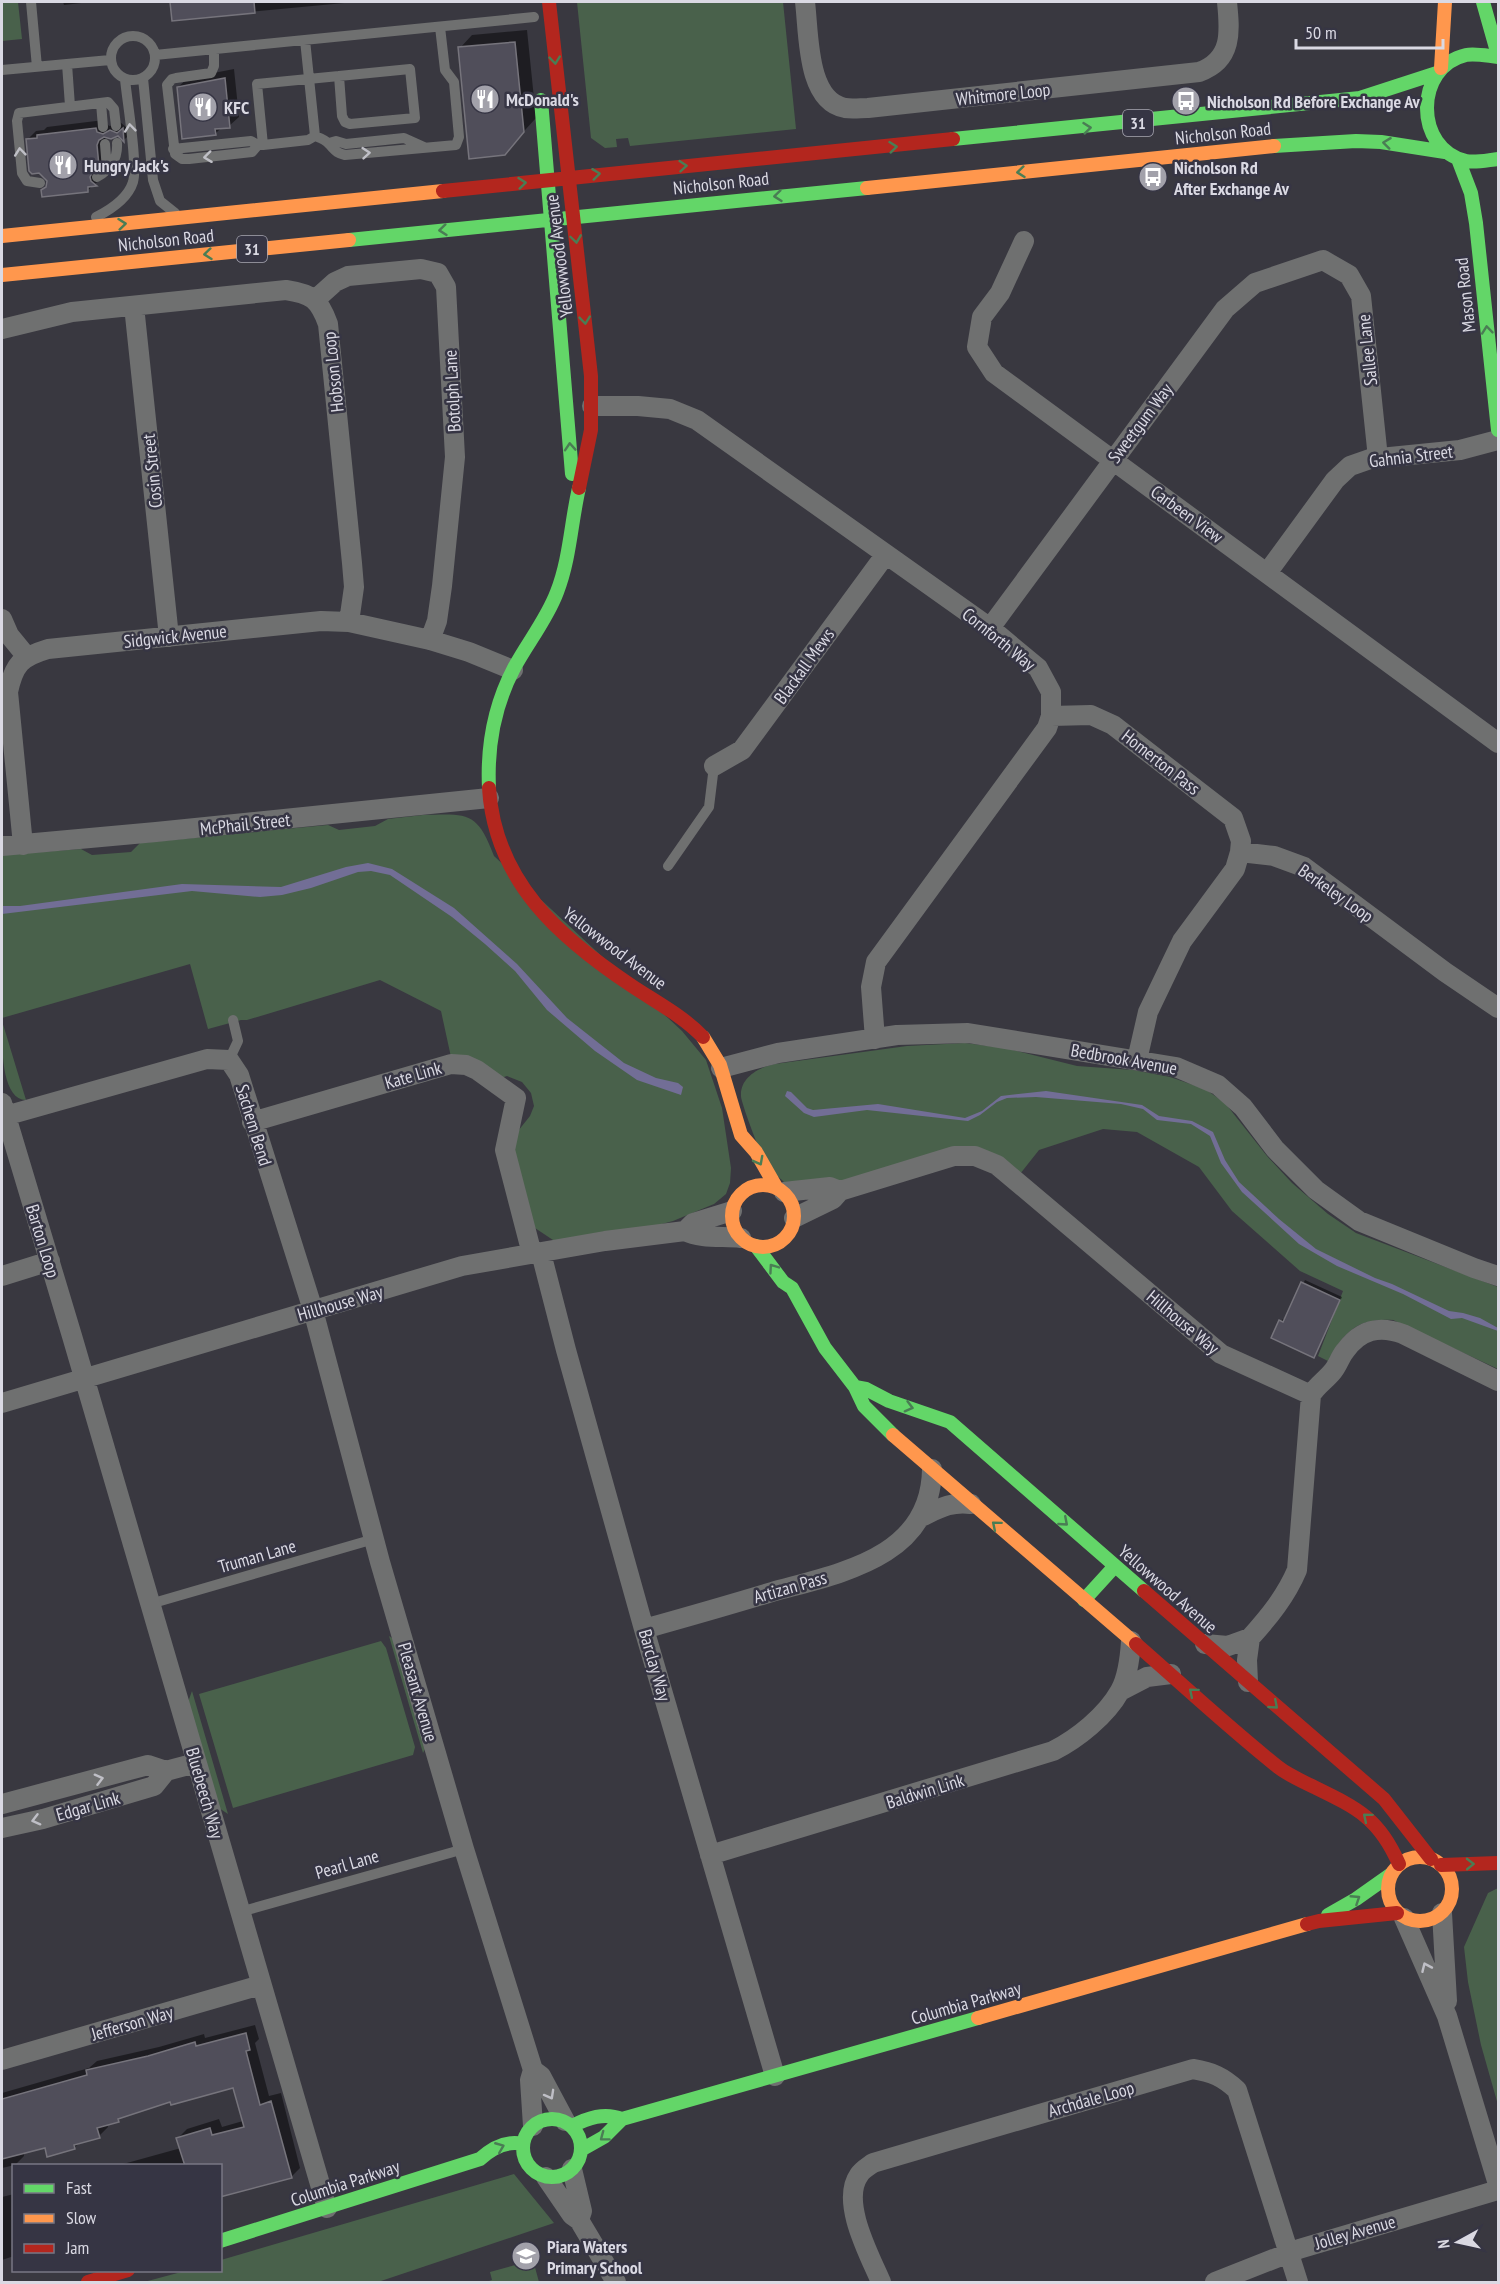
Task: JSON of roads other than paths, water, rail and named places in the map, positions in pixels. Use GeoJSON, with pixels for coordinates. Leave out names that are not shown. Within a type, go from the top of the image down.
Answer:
{"type":"FeatureCollection","features":[{"type":"Feature","properties":{"kind":"street"},"geometry":{"type":"LineString","coordinates":[[533,2],[535,22]]}},
{"type":"Feature","properties":{"kind":"street","name":"Yellowwood Avenue"},"geometry":{"type":"LineString","coordinates":[[549,2],[579,261],[592,406],[591,432],[574,506],[561,581],[546,617],[513,670],[500,697],[489,758],[489,798],[498,834],[511,868],[523,889],[548,922],[566,939],[700,1034],[711,1046],[721,1068],[741,1135],[738,1146],[740,1153]]}},
{"type":"Feature","properties":{"kind":"street","name":"Whitmore Loop"},"geometry":{"type":"LineString","coordinates":[[805,2],[817,85],[825,97],[843,108],[868,108],[1199,72],[1213,66],[1225,48],[1229,32],[1227,2]]}},
{"type":"Feature","properties":{"kind":"street"},"geometry":{"type":"LineString","coordinates":[[1439,71],[1445,26],[1445,2]]}},
{"type":"Feature","properties":{"kind":"street"},"geometry":{"type":"LineString","coordinates":[[1483,2],[1498,56]]}},
{"type":"Feature","properties":{"kind":"street","name":"Nicholson Road"},"geometry":{"type":"LineString","coordinates":[[2,236],[1323,104],[1360,98],[1439,71],[1462,56],[1474,54],[1498,56]]}},
{"type":"Feature","properties":{"kind":"street","name":"Nicholson Road"},"geometry":{"type":"LineString","coordinates":[[1439,71],[1428,87],[1425,119],[1431,135],[1445,152]]}},
{"type":"Feature","properties":{"kind":"street","name":"Yellowwood Avenue"},"geometry":{"type":"LineString","coordinates":[[540,84],[574,506]]}},
{"type":"Feature","properties":{"kind":"street","name":"Nicholson Road"},"geometry":{"type":"LineString","coordinates":[[2,275],[1288,145],[1356,141],[1381,142],[1445,152],[1458,159],[1472,162],[1498,159]]}},
{"type":"Feature","properties":{"kind":"street","name":"Mason Road"},"geometry":{"type":"LineString","coordinates":[[1458,159],[1471,193],[1476,223],[1498,430]]}},
{"type":"Feature","properties":{"kind":"street","name":"Carbeen View"},"geometry":{"type":"LineString","coordinates":[[1024,241],[1000,292],[982,317],[977,347],[994,373],[1498,743]]}},
{"type":"Feature","properties":{"kind":"street","name":"Sweetgum Way"},"geometry":{"type":"LineString","coordinates":[[990,628],[1225,309],[1255,283],[1323,260]]}},
{"type":"Feature","properties":{"kind":"street","name":"Sallee Lane"},"geometry":{"type":"LineString","coordinates":[[1323,260],[1349,275],[1361,296],[1378,458]]}},
{"type":"Feature","properties":{"kind":"street","name":"Botolph Lane"},"geometry":{"type":"LineString","coordinates":[[316,299],[335,282],[348,276],[421,269],[438,273],[446,287],[455,457],[442,586],[437,621],[430,640]]}},
{"type":"Feature","properties":{"kind":"street"},"geometry":{"type":"LineString","coordinates":[[2,329],[72,312],[286,290],[301,292],[316,299]]}},
{"type":"Feature","properties":{"kind":"street","name":"Hobson Loop"},"geometry":{"type":"LineString","coordinates":[[316,299],[328,324],[354,587],[349,622]]}},
{"type":"Feature","properties":{"kind":"street","name":"Cosin Street"},"geometry":{"type":"LineString","coordinates":[[134,306],[169,637]]}},
{"type":"Feature","properties":{"kind":"street","name":"Cornforth Way"},"geometry":{"type":"LineString","coordinates":[[592,406],[670,409],[697,420],[990,628],[1038,668],[1051,692],[1051,716]]}},
{"type":"Feature","properties":{"kind":"street","name":"Gahnia Street"},"geometry":{"type":"LineString","coordinates":[[1267,573],[1335,480],[1350,466],[1378,458],[1460,450],[1498,440]]}},
{"type":"Feature","properties":{"kind":"street","name":"Blackall Mews"},"geometry":{"type":"LineString","coordinates":[[714,766],[742,750],[886,554]]}},
{"type":"Feature","properties":{"kind":"street"},"geometry":{"type":"LineString","coordinates":[[2,619],[9,635],[27,657],[20,662],[12,675],[8,692],[23,845]]}},
{"type":"Feature","properties":{"kind":"street","name":"Sidgwick Avenue"},"geometry":{"type":"LineString","coordinates":[[27,657],[48,649],[321,621],[349,622],[430,640],[469,652],[513,670]]}},
{"type":"Feature","properties":{"kind":"street","name":"Homerton Pass"},"geometry":{"type":"LineString","coordinates":[[1051,716],[1091,715],[1113,725],[1233,818],[1241,841],[1240,852]]}},
{"type":"Feature","properties":{"kind":"street"},"geometry":{"type":"LineString","coordinates":[[875,1039],[871,987],[876,962],[1047,729],[1051,716]]}},
{"type":"Feature","properties":{"kind":"street","name":"McPhail Street"},"geometry":{"type":"LineString","coordinates":[[2,846],[489,798]]}},
{"type":"Feature","properties":{"kind":"street"},"geometry":{"type":"LineString","coordinates":[[1137,1060],[1148,1012],[1182,941],[1235,869],[1240,852]]}},
{"type":"Feature","properties":{"kind":"street","name":"Berkeley Loop"},"geometry":{"type":"LineString","coordinates":[[1240,852],[1274,856],[1304,867],[1445,972],[1498,1008]]}},
{"type":"Feature","properties":{"kind":"street","name":"Bedbrook Avenue"},"geometry":{"type":"LineString","coordinates":[[721,1068],[778,1053],[897,1035],[968,1033],[1176,1067],[1218,1085],[1243,1107],[1275,1149],[1316,1190],[1359,1221],[1498,1276]]}},
{"type":"Feature","properties":{"kind":"street"},"geometry":{"type":"LineString","coordinates":[[3,1110],[207,1059],[229,1060]]}},
{"type":"Feature","properties":{"kind":"street","name":"Sachem Bend"},"geometry":{"type":"LineString","coordinates":[[229,1060],[239,1075],[313,1310]]}},
{"type":"Feature","properties":{"kind":"street","name":"Kate Link"},"geometry":{"type":"LineString","coordinates":[[252,1122],[451,1064],[466,1065],[477,1070],[516,1098],[505,1150],[536,1253]]}},
{"type":"Feature","properties":{"kind":"street","name":"Barton Loop"},"geometry":{"type":"LineString","coordinates":[[3,1110],[84,1379]]}},
{"type":"Feature","properties":{"kind":"street","name":"Yellowwood Avenue"},"geometry":{"type":"LineString","coordinates":[[741,1135],[750,1142],[764,1169],[780,1190]]}},
{"type":"Feature","properties":{"kind":"street","name":"Hillhouse Way"},"geometry":{"type":"LineString","coordinates":[[794,1218],[833,1199],[840,1191],[954,1156],[975,1156],[997,1165],[1221,1354],[1311,1395]]}},
{"type":"Feature","properties":{"kind":"street"},"geometry":{"type":"LineString","coordinates":[[748,1242],[775,1245],[784,1239],[791,1229],[794,1218],[793,1207],[780,1190],[759,1184],[742,1187],[732,1211],[735,1231],[748,1242],[783,1282],[792,1288],[825,1348],[855,1387],[857,1395],[872,1415],[971,1504],[1280,1769],[1346,1802],[1383,1830],[1393,1847],[1395,1869],[1387,1888],[1389,1901],[1400,1916],[1448,2016],[1498,2184]]}},
{"type":"Feature","properties":{"kind":"street","name":"Hillhouse Way"},"geometry":{"type":"LineString","coordinates":[[780,1190],[830,1187],[840,1191]]}},
{"type":"Feature","properties":{"kind":"street","name":"Hillhouse Way"},"geometry":{"type":"LineString","coordinates":[[685,1231],[693,1223],[732,1211]]}},
{"type":"Feature","properties":{"kind":"street","name":"Hillhouse Way"},"geometry":{"type":"LineString","coordinates":[[2,1403],[462,1266],[605,1241],[685,1231],[695,1236],[722,1236],[748,1242]]}},
{"type":"Feature","properties":{"kind":"street"},"geometry":{"type":"LineString","coordinates":[[784,1239],[785,1254]]}},
{"type":"Feature","properties":{"kind":"street","name":"Barclay Way"},"geometry":{"type":"LineString","coordinates":[[536,1253],[775,2076]]}},
{"type":"Feature","properties":{"kind":"street"},"geometry":{"type":"LineString","coordinates":[[2,1276],[50,1261]]}},
{"type":"Feature","properties":{"kind":"street"},"geometry":{"type":"LineString","coordinates":[[792,1270],[794,1276],[792,1288]]}},
{"type":"Feature","properties":{"kind":"street","name":"Pleasant Avenue"},"geometry":{"type":"LineString","coordinates":[[313,1310],[374,1539],[464,1849],[533,2070],[530,2080],[533,2126]]}},
{"type":"Feature","properties":{"kind":"street"},"geometry":{"type":"LineString","coordinates":[[1205,1644],[1228,1646],[1250,1638],[1278,1605],[1290,1586],[1297,1570],[1311,1395],[1322,1380],[1333,1371],[1353,1341],[1360,1335],[1376,1329],[1393,1330],[1498,1381]]}},
{"type":"Feature","properties":{"kind":"street","name":"Bluebeech Way"},"geometry":{"type":"LineString","coordinates":[[84,1379],[327,2208]]}},
{"type":"Feature","properties":{"kind":"street","name":"Yellowwood Avenue"},"geometry":{"type":"LineString","coordinates":[[855,1387],[863,1387],[896,1404],[928,1412],[950,1422],[1384,1799],[1436,1862]]}},
{"type":"Feature","properties":{"kind":"street","name":"Artizan Pass"},"geometry":{"type":"LineString","coordinates":[[644,1629],[860,1566],[882,1554],[906,1535],[921,1517],[930,1495],[932,1469]]}},
{"type":"Feature","properties":{"kind":"street","name":"Artizan Pass"},"geometry":{"type":"LineString","coordinates":[[921,1517],[956,1502],[971,1504]]}},
{"type":"Feature","properties":{"kind":"street"},"geometry":{"type":"LineString","coordinates":[[1084,1600],[1115,1566]]}},
{"type":"Feature","properties":{"kind":"street"},"geometry":{"type":"LineString","coordinates":[[1248,1682],[1247,1660],[1250,1638]]}},
{"type":"Feature","properties":{"kind":"street","name":"Baldwin Link"},"geometry":{"type":"LineString","coordinates":[[1120,1691],[1128,1670],[1131,1641]]}},
{"type":"Feature","properties":{"kind":"street","name":"Baldwin Link"},"geometry":{"type":"LineString","coordinates":[[710,1855],[1053,1751],[1081,1734],[1120,1691],[1147,1677],[1171,1674]]}},
{"type":"Feature","properties":{"kind":"street","name":"Edgar Link"},"geometry":{"type":"LineString","coordinates":[[2,1804],[148,1765],[166,1771],[196,1763]]}},
{"type":"Feature","properties":{"kind":"street","name":"Edgar Link"},"geometry":{"type":"LineString","coordinates":[[2,1828],[43,1819],[154,1786],[166,1771]]}},
{"type":"Feature","properties":{"kind":"street"},"geometry":{"type":"LineString","coordinates":[[1395,1869],[1409,1858],[1420,1857],[1436,1862],[1498,1863]]}},
{"type":"Feature","properties":{"kind":"street"},"geometry":{"type":"LineString","coordinates":[[1436,1862],[1448,1874],[1452,1885],[1447,1905],[1448,2016]]}},
{"type":"Feature","properties":{"kind":"street","name":"Columbia Parkway"},"geometry":{"type":"LineString","coordinates":[[1319,1921],[1356,1899],[1395,1869]]}},
{"type":"Feature","properties":{"kind":"street"},"geometry":{"type":"LineString","coordinates":[[1400,1916],[1417,1922],[1430,1920],[1470,1886]]}},
{"type":"Feature","properties":{"kind":"street","name":"Columbia Parkway"},"geometry":{"type":"LineString","coordinates":[[568,2123],[614,2115],[622,2119],[1319,1921],[1400,1916]]}},
{"type":"Feature","properties":{"kind":"street","name":"Jefferson Way"},"geometry":{"type":"LineString","coordinates":[[2,2060],[261,1985]]}},
{"type":"Feature","properties":{"kind":"street","name":"Archdale Loop"},"geometry":{"type":"LineString","coordinates":[[881,2283],[856,2222],[853,2193],[858,2175],[873,2163],[1193,2069],[1223,2077],[1237,2090],[1298,2283]]}},
{"type":"Feature","properties":{"kind":"street","name":"Pleasant Avenue"},"geometry":{"type":"LineString","coordinates":[[533,2070],[541,2076],[568,2123]]}},
{"type":"Feature","properties":{"kind":"street"},"geometry":{"type":"LineString","coordinates":[[516,2165],[539,2173],[556,2177],[572,2169],[577,2164],[582,2150],[581,2141],[568,2123],[548,2119],[533,2126],[526,2134],[523,2144],[526,2161],[539,2173],[572,2215],[579,2220],[616,2283]]}},
{"type":"Feature","properties":{"kind":"street","name":"Columbia Parkway"},"geometry":{"type":"LineString","coordinates":[[582,2150],[604,2138],[617,2127],[622,2119]]}},
{"type":"Feature","properties":{"kind":"street","name":"Columbia Parkway"},"geometry":{"type":"LineString","coordinates":[[222,2240],[480,2159],[487,2152],[514,2141],[523,2144]]}},
{"type":"Feature","properties":{"kind":"street"},"geometry":{"type":"LineString","coordinates":[[480,2159],[489,2165],[496,2165]]}},
{"type":"Feature","properties":{"kind":"street"},"geometry":{"type":"LineString","coordinates":[[572,2169],[582,2211],[579,2220]]}},
{"type":"Feature","properties":{"kind":"street","name":"Jolley Avenue"},"geometry":{"type":"LineString","coordinates":[[1215,2283],[1289,2253],[1498,2190]]}},
{"type":"Feature","properties":{"kind":"street"},"geometry":{"type":"LineString","coordinates":[[88,2283],[125,2272]]}},
{"type":"Feature","properties":{"kind":"lane"},"geometry":{"type":"LineString","coordinates":[[31,2],[37,67]]}},
{"type":"Feature","properties":{"kind":"lane"},"geometry":{"type":"LineString","coordinates":[[155,55],[440,27],[535,22]]}},
{"type":"Feature","properties":{"kind":"lane"},"geometry":{"type":"LineString","coordinates":[[315,135],[329,143],[332,149],[345,155],[456,145],[459,137],[454,82],[445,70],[440,27]]}},
{"type":"Feature","properties":{"kind":"lane"},"geometry":{"type":"LineString","coordinates":[[127,36],[140,36],[145,39],[153,48],[155,55],[151,71],[143,78],[134,80],[124,79],[115,71],[110,60],[116,42],[127,36]]}},
{"type":"Feature","properties":{"kind":"lane"},"geometry":{"type":"LineString","coordinates":[[305,40],[315,135]]}},
{"type":"Feature","properties":{"kind":"lane"},"geometry":{"type":"LineString","coordinates":[[214,49],[214,66],[211,74],[176,78],[167,86],[173,149],[178,156],[189,159],[252,152],[261,145],[308,140],[315,135]]}},
{"type":"Feature","properties":{"kind":"lane"},"geometry":{"type":"LineString","coordinates":[[2,70],[110,60]]}},
{"type":"Feature","properties":{"kind":"lane"},"geometry":{"type":"LineString","coordinates":[[67,64],[70,106]]}},
{"type":"Feature","properties":{"kind":"lane"},"geometry":{"type":"LineString","coordinates":[[261,145],[257,84],[410,69],[415,118],[347,123],[342,116],[339,76]]}},
{"type":"Feature","properties":{"kind":"lane"},"geometry":{"type":"LineString","coordinates":[[143,78],[156,190],[160,201],[182,218]]}},
{"type":"Feature","properties":{"kind":"lane"},"geometry":{"type":"LineString","coordinates":[[62,230],[97,217],[113,207],[126,194],[133,182],[134,162],[124,79]]}},
{"type":"Feature","properties":{"kind":"lane"},"geometry":{"type":"LineString","coordinates":[[103,127],[104,103]]}},
{"type":"Feature","properties":{"kind":"lane"},"geometry":{"type":"LineString","coordinates":[[40,183],[27,181],[22,173],[17,121],[19,113],[104,103],[114,109],[116,126]]}},
{"type":"Feature","properties":{"kind":"lane"},"geometry":{"type":"LineString","coordinates":[[97,177],[114,163],[117,143]]}},
{"type":"Feature","properties":{"kind":"lane"},"geometry":{"type":"LineString","coordinates":[[105,144],[107,170]]}},
{"type":"Feature","properties":{"kind":"lane"},"geometry":{"type":"LineString","coordinates":[[668,866],[709,807],[714,766]]}},
{"type":"Feature","properties":{"kind":"lane"},"geometry":{"type":"LineString","coordinates":[[229,1060],[238,1041],[233,1020]]}},
{"type":"Feature","properties":{"kind":"lane","name":"Truman Lane"},"geometry":{"type":"LineString","coordinates":[[150,1605],[374,1539]]}},
{"type":"Feature","properties":{"kind":"lane","name":"Pearl Lane"},"geometry":{"type":"LineString","coordinates":[[240,1912],[464,1849]]}},
{"type":"Feature","properties":{"kind":"place","name":"McDonald's"},"geometry":{"type":"Point","coordinates":[485,99]}},
{"type":"Feature","properties":{"kind":"place","name":"Nicholson Rd Before Exchange Av"},"geometry":{"type":"Point","coordinates":[1186,101]}},
{"type":"Feature","properties":{"kind":"place","name":"KFC"},"geometry":{"type":"Point","coordinates":[203,107]}},
{"type":"Feature","properties":{"kind":"place","name":"Hungry Jack's"},"geometry":{"type":"Point","coordinates":[63,165]}},
{"type":"Feature","properties":{"kind":"place","name":"Nicholson Rd After Exchange Av"},"geometry":{"type":"Point","coordinates":[1153,177]}},
{"type":"Feature","properties":{"kind":"place","name":"Piara Waters Primary School"},"geometry":{"type":"Point","coordinates":[526,2256]}}]}
